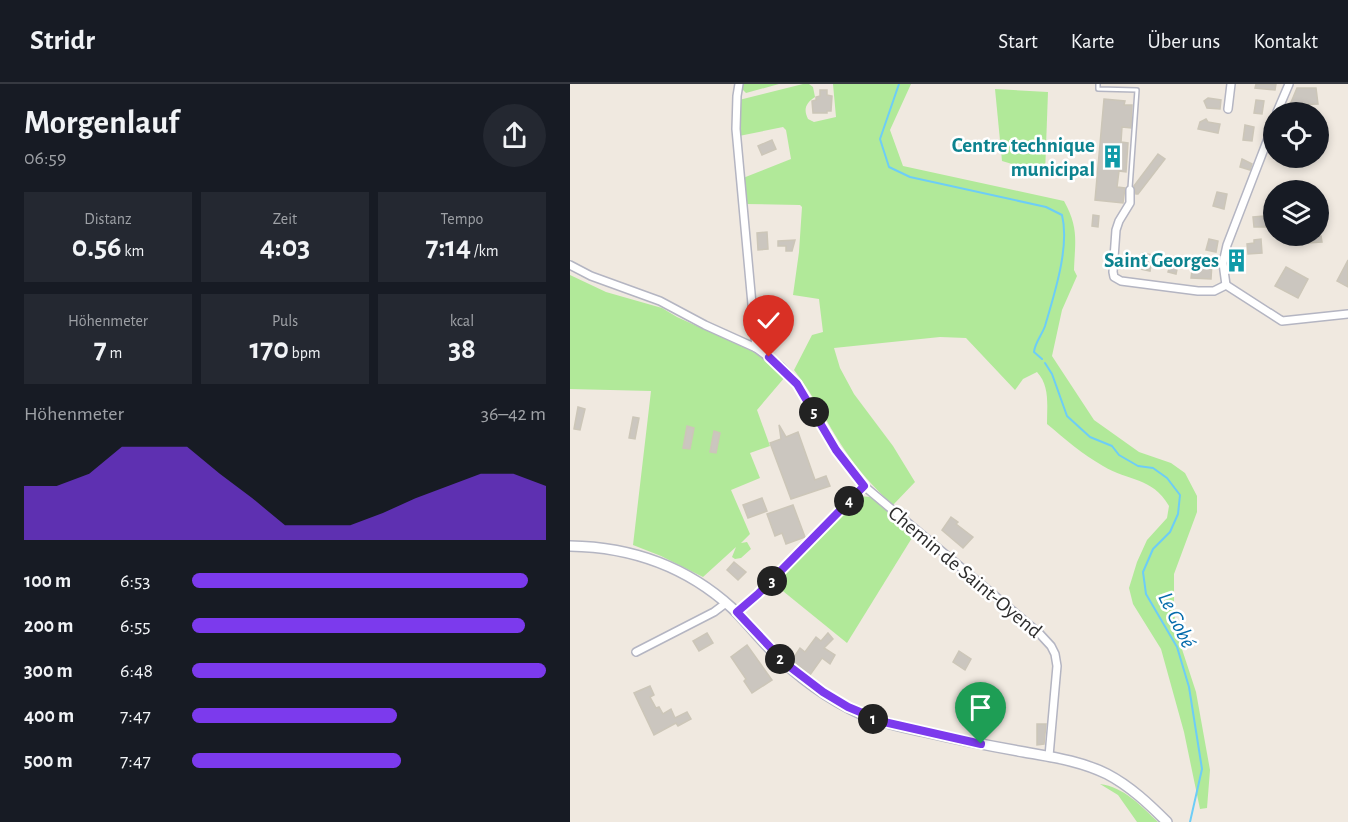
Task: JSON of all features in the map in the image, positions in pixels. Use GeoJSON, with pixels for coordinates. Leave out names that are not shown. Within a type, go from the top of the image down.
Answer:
{"type":"FeatureCollection","features":[{"type":"Feature","properties":{"kind":"main road"},"geometry":{"type":"LineString","coordinates":[[570,546],[613,549],[660,562],[690,577],[737,612],[770,650],[795,671],[823,692],[861,714],[928,733],[1049,756],[1086,766],[1107,775],[1137,794],[1167,822]]}},
{"type":"Feature","properties":{"kind":"street"},"geometry":{"type":"LineString","coordinates":[[739,84],[736,129],[756,348]]}},
{"type":"Feature","properties":{"kind":"street"},"geometry":{"type":"LineString","coordinates":[[1228,109],[1231,84]]}},
{"type":"Feature","properties":{"kind":"street"},"geometry":{"type":"LineString","coordinates":[[1282,102],[1290,84]]}},
{"type":"Feature","properties":{"kind":"street"},"geometry":{"type":"LineString","coordinates":[[1263,152],[1227,245],[1223,263],[1226,285],[1282,321],[1348,314]]}},
{"type":"Feature","properties":{"kind":"street"},"geometry":{"type":"LineString","coordinates":[[1130,189],[1130,203],[1116,230],[1114,277],[1121,281],[1198,291],[1214,291],[1226,285]]}},
{"type":"Feature","properties":{"kind":"street","name":"Chemin de Saint-Oyend"},"geometry":{"type":"LineString","coordinates":[[570,266],[611,284],[660,300],[705,325],[756,348],[780,366],[797,384],[836,450],[864,486],[912,522],[1051,646],[1057,666],[1049,756]]}},
{"type":"Feature","properties":{"kind":"street"},"geometry":{"type":"LineString","coordinates":[[737,612],[758,594],[864,486]]}},
{"type":"Feature","properties":{"kind":"street"},"geometry":{"type":"LineString","coordinates":[[636,652],[714,612],[726,603]]}},
{"type":"Feature","properties":{"kind":"lane"},"geometry":{"type":"LineString","coordinates":[[1098,84],[1098,89],[1137,90],[1130,189]]}},
{"type":"Feature","properties":{"kind":"green space"},"geometry":{"type":"Polygon","coordinates":[[[742,84],[779,84],[746,93],[741,88],[742,84]]]}},
{"type":"Feature","properties":{"kind":"green space"},"geometry":{"type":"Polygon","coordinates":[[[803,84],[813,87],[815,97],[809,102],[806,112],[808,119],[814,122],[836,117],[833,84],[911,84],[890,130],[903,166],[1064,201],[1074,227],[1074,270],[1077,276],[1062,310],[1052,356],[1094,420],[1139,452],[1171,463],[1185,473],[1197,496],[1197,512],[1174,574],[1174,613],[1180,643],[1196,692],[1210,770],[1207,808],[1200,809],[1184,732],[1161,649],[1133,604],[1129,588],[1147,540],[1167,518],[1169,506],[1162,496],[1147,484],[1113,471],[1095,461],[1047,424],[1046,390],[1037,372],[1023,379],[1015,390],[966,338],[940,337],[834,348],[840,368],[854,394],[893,446],[915,482],[893,505],[849,457],[794,370],[812,335],[823,332],[819,299],[793,295],[802,207],[800,205],[745,204],[743,178],[791,159],[786,130],[783,127],[739,136],[739,100],[803,84]]]}},
{"type":"Feature","properties":{"kind":"green space"},"geometry":{"type":"Polygon","coordinates":[[[995,89],[1048,92],[1045,174],[1002,161],[995,89]]]}},
{"type":"Feature","properties":{"kind":"green space"},"geometry":{"type":"Polygon","coordinates":[[[570,275],[606,292],[662,308],[754,352],[785,377],[757,410],[770,446],[750,453],[760,478],[731,490],[750,534],[741,543],[747,542],[751,549],[741,558],[732,557],[736,547],[703,577],[633,545],[651,391],[570,389],[570,275]]]}},
{"type":"Feature","properties":{"kind":"green space"},"geometry":{"type":"Polygon","coordinates":[[[859,496],[871,497],[915,533],[847,643],[773,583],[859,496]]]}},
{"type":"Feature","properties":{"kind":"green space"},"geometry":{"type":"Polygon","coordinates":[[[1100,784],[1124,793],[1158,822],[1137,822],[1118,795],[1100,784]]]}},
{"type":"Feature","properties":{"kind":"building"},"geometry":{"type":"Polygon","coordinates":[[[1256,84],[1276,84],[1275,90],[1255,88],[1256,84]]]}},
{"type":"Feature","properties":{"kind":"building"},"geometry":{"type":"Polygon","coordinates":[[[1297,88],[1316,88],[1318,102],[1291,102],[1297,88]]]}},
{"type":"Feature","properties":{"kind":"building"},"geometry":{"type":"Polygon","coordinates":[[[820,90],[827,90],[827,95],[832,96],[831,111],[813,113],[812,101],[820,96],[820,90]]]}},
{"type":"Feature","properties":{"kind":"building"},"geometry":{"type":"Polygon","coordinates":[[[1208,98],[1221,100],[1220,109],[1207,108],[1204,101],[1208,98]]]}},
{"type":"Feature","properties":{"kind":"building","name":"Centre technique municipal"},"geometry":{"type":"Polygon","coordinates":[[[1104,99],[1125,101],[1124,105],[1132,105],[1131,128],[1122,127],[1121,142],[1128,143],[1126,172],[1119,171],[1117,187],[1125,188],[1123,203],[1095,200],[1104,99]]]}},
{"type":"Feature","properties":{"kind":"building"},"geometry":{"type":"Polygon","coordinates":[[[1256,100],[1264,101],[1262,114],[1254,113],[1256,100]]]}},
{"type":"Feature","properties":{"kind":"building"},"geometry":{"type":"Polygon","coordinates":[[[1206,119],[1208,122],[1220,124],[1218,133],[1198,129],[1200,122],[1206,119]]]}},
{"type":"Feature","properties":{"kind":"building"},"geometry":{"type":"Polygon","coordinates":[[[1245,125],[1254,127],[1252,141],[1243,140],[1245,125]]]}},
{"type":"Feature","properties":{"kind":"building"},"geometry":{"type":"Polygon","coordinates":[[[772,140],[776,149],[762,155],[758,146],[772,140]]]}},
{"type":"Feature","properties":{"kind":"building"},"geometry":{"type":"Polygon","coordinates":[[[1158,154],[1165,159],[1136,194],[1134,186],[1158,154]]]}},
{"type":"Feature","properties":{"kind":"building"},"geometry":{"type":"Polygon","coordinates":[[[1242,159],[1252,164],[1250,170],[1240,167],[1242,159]]]}},
{"type":"Feature","properties":{"kind":"building"},"geometry":{"type":"Polygon","coordinates":[[[1217,192],[1227,194],[1224,209],[1213,206],[1217,192]]]}},
{"type":"Feature","properties":{"kind":"building"},"geometry":{"type":"Polygon","coordinates":[[[1093,215],[1099,216],[1098,227],[1092,226],[1093,215]]]}},
{"type":"Feature","properties":{"kind":"building"},"geometry":{"type":"Polygon","coordinates":[[[1263,216],[1263,227],[1254,227],[1253,217],[1263,216]]]}},
{"type":"Feature","properties":{"kind":"building"},"geometry":{"type":"Polygon","coordinates":[[[767,232],[768,249],[758,250],[757,233],[767,232]]]}},
{"type":"Feature","properties":{"kind":"building"},"geometry":{"type":"Polygon","coordinates":[[[1209,239],[1218,241],[1216,252],[1206,250],[1209,239]]]}},
{"type":"Feature","properties":{"kind":"building"},"geometry":{"type":"Polygon","coordinates":[[[1261,239],[1262,253],[1248,254],[1247,244],[1261,239]]]}},
{"type":"Feature","properties":{"kind":"building"},"geometry":{"type":"Polygon","coordinates":[[[795,240],[792,251],[786,251],[786,246],[778,246],[778,241],[795,240]]]}},
{"type":"Feature","properties":{"kind":"building"},"geometry":{"type":"Polygon","coordinates":[[[1143,253],[1153,255],[1150,271],[1140,269],[1143,253]]]}},
{"type":"Feature","properties":{"kind":"building"},"geometry":{"type":"Polygon","coordinates":[[[1172,259],[1179,260],[1176,274],[1168,272],[1172,259]]]}},
{"type":"Feature","properties":{"kind":"building"},"geometry":{"type":"Polygon","coordinates":[[[1348,260],[1348,287],[1337,281],[1348,260]]]}},
{"type":"Feature","properties":{"kind":"building"},"geometry":{"type":"Polygon","coordinates":[[[1193,262],[1212,263],[1211,279],[1191,278],[1193,262]]]}},
{"type":"Feature","properties":{"kind":"building"},"geometry":{"type":"Polygon","coordinates":[[[1286,267],[1308,279],[1298,298],[1275,286],[1286,267]]]}},
{"type":"Feature","properties":{"kind":"building"},"geometry":{"type":"Polygon","coordinates":[[[578,407],[585,409],[580,430],[574,429],[578,407]]]}},
{"type":"Feature","properties":{"kind":"building"},"geometry":{"type":"Polygon","coordinates":[[[633,417],[639,418],[635,439],[629,438],[633,417]]]}},
{"type":"Feature","properties":{"kind":"building"},"geometry":{"type":"Polygon","coordinates":[[[779,425],[786,437],[798,432],[815,480],[826,476],[830,486],[791,499],[770,443],[781,439],[779,425]]]}},
{"type":"Feature","properties":{"kind":"building"},"geometry":{"type":"Polygon","coordinates":[[[687,426],[694,428],[690,449],[683,448],[687,426]]]}},
{"type":"Feature","properties":{"kind":"building"},"geometry":{"type":"Polygon","coordinates":[[[714,431],[720,433],[716,453],[710,452],[714,431]]]}},
{"type":"Feature","properties":{"kind":"building"},"geometry":{"type":"Polygon","coordinates":[[[762,498],[767,511],[748,518],[743,505],[762,498]]]}},
{"type":"Feature","properties":{"kind":"building"},"geometry":{"type":"Polygon","coordinates":[[[793,505],[805,537],[786,544],[782,533],[775,536],[767,514],[793,505]]]}},
{"type":"Feature","properties":{"kind":"building"},"geometry":{"type":"Polygon","coordinates":[[[951,517],[958,522],[956,524],[973,537],[963,548],[942,530],[951,517]]]}},
{"type":"Feature","properties":{"kind":"building"},"geometry":{"type":"Polygon","coordinates":[[[734,562],[746,572],[738,580],[727,570],[734,562]]]}},
{"type":"Feature","properties":{"kind":"building"},"geometry":{"type":"Polygon","coordinates":[[[707,633],[713,643],[699,651],[693,641],[707,633]]]}},
{"type":"Feature","properties":{"kind":"building"},"geometry":{"type":"Polygon","coordinates":[[[828,633],[833,639],[824,648],[835,655],[830,664],[822,658],[810,675],[792,660],[800,648],[805,652],[816,637],[821,641],[828,633]]]}},
{"type":"Feature","properties":{"kind":"building"},"geometry":{"type":"Polygon","coordinates":[[[747,645],[772,680],[752,693],[744,681],[746,679],[731,657],[747,645]]]}},
{"type":"Feature","properties":{"kind":"building"},"geometry":{"type":"Polygon","coordinates":[[[959,651],[971,659],[965,670],[953,662],[959,651]]]}},
{"type":"Feature","properties":{"kind":"building"},"geometry":{"type":"Polygon","coordinates":[[[650,686],[654,695],[650,697],[656,708],[659,707],[663,714],[671,709],[675,718],[687,712],[691,719],[678,726],[676,723],[654,735],[634,693],[650,686]]]}},
{"type":"Feature","properties":{"kind":"building"},"geometry":{"type":"Polygon","coordinates":[[[1037,724],[1046,724],[1044,744],[1037,745],[1037,724]]]}},
{"type":"Feature","properties":{"kind":"waterway","name":"Le Gobé"},"geometry":{"type":"LineString","coordinates":[[899,84],[880,139],[889,167],[910,177],[1046,207],[1062,215],[1064,241],[1060,271],[1045,326],[1034,352],[1042,359]]}},
{"type":"Feature","properties":{"kind":"waterway","name":"Le Gobé"},"geometry":{"type":"LineString","coordinates":[[1045,363],[1052,374],[1067,416],[1090,437],[1112,446],[1119,455],[1138,466],[1153,468],[1167,478],[1180,495],[1178,514],[1170,532],[1153,549],[1143,572],[1146,594],[1177,647],[1189,687],[1202,769],[1190,822]]}},
{"type":"Feature","properties":{"kind":"place","name":"Centre technique municipal"},"geometry":{"type":"Point","coordinates":[1113,157]}},
{"type":"Feature","properties":{"kind":"place","name":"Saint Georges"},"geometry":{"type":"Point","coordinates":[1237,260]}},
{"type":"Feature","properties":{"kind":"route"},"geometry":{"type":"LineString","coordinates":[[769,357],[797,384],[836,450],[864,486],[758,594],[737,612],[770,650],[785,663],[823,692],[848,707],[884,722],[981,744]]}}]}
